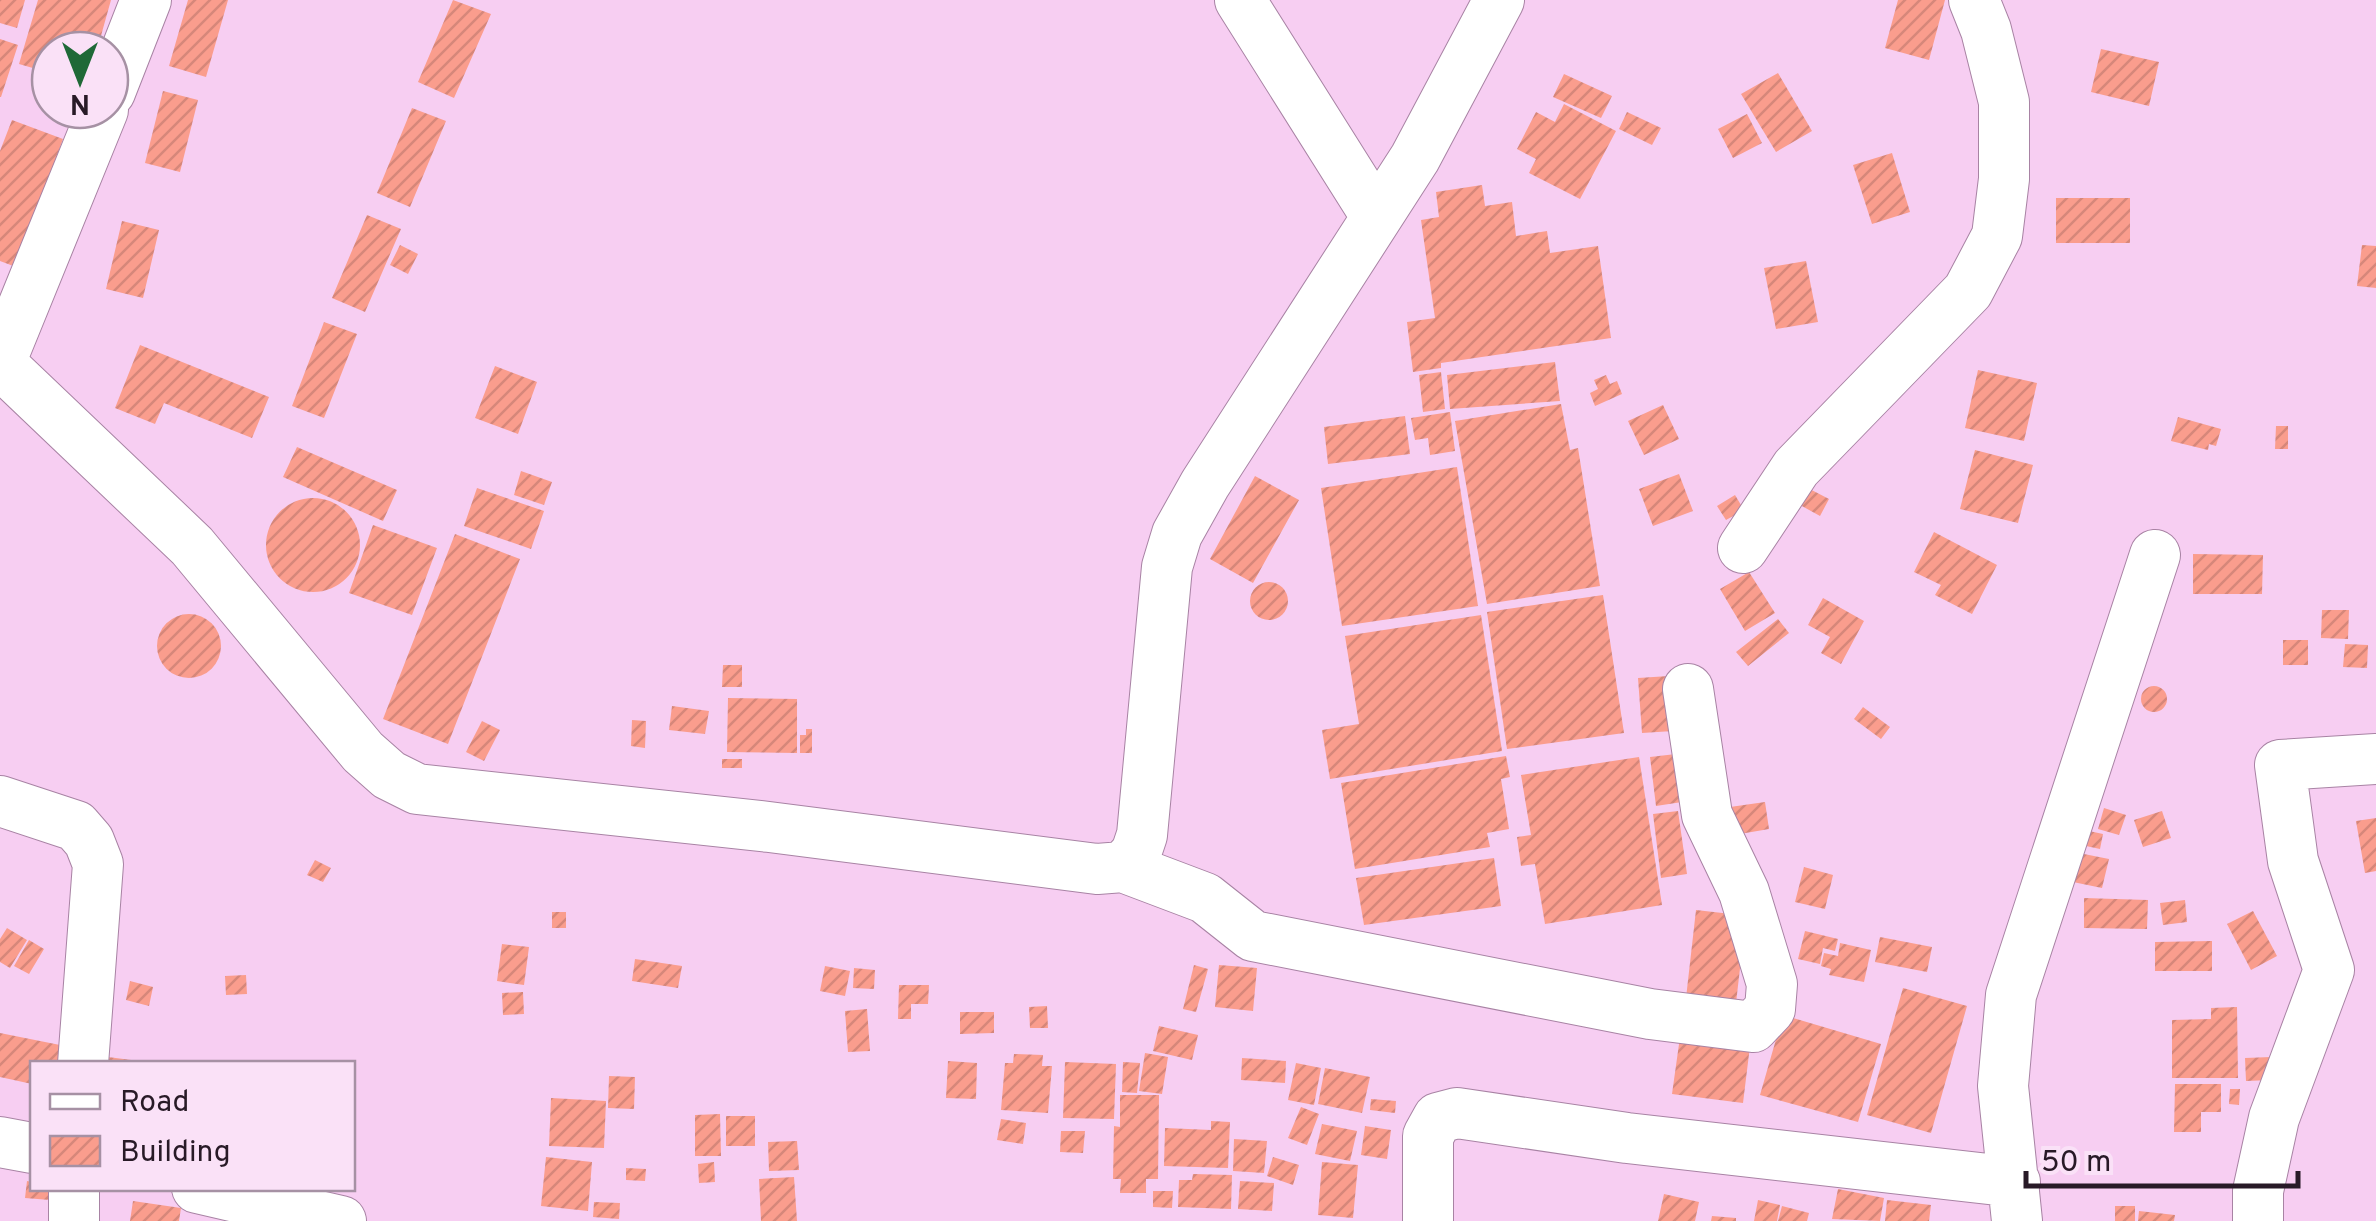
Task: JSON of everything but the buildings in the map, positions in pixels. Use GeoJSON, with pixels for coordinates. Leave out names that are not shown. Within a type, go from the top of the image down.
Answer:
{"type":"FeatureCollection","features":[{"type":"Feature","properties":{"kind":"street"},"geometry":{"type":"LineString","coordinates":[[130,41],[146,0]]}},
{"type":"Feature","properties":{"kind":"street"},"geometry":{"type":"LineString","coordinates":[[1240,0],[1376,216]]}},
{"type":"Feature","properties":{"kind":"street"},"geometry":{"type":"LineString","coordinates":[[1123,867],[1136,853],[1142,835],[1171,551],[1205,484],[1415,158],[1499,0]]}},
{"type":"Feature","properties":{"kind":"street"},"geometry":{"type":"LineString","coordinates":[[1743,548],[1796,468],[1968,291],[1997,236],[2004,179],[2004,102],[1986,30],[1974,0]]}},
{"type":"Feature","properties":{"kind":"street"},"geometry":{"type":"LineString","coordinates":[[95,130],[0,363],[192,546],[363,752],[389,776],[416,789],[770,827],[1098,869],[1123,867],[1205,898],[1253,936],[1650,1014],[1754,1027],[1770,1009],[1772,984],[1744,892],[1707,815],[1688,689]]}},
{"type":"Feature","properties":{"kind":"street"},"geometry":{"type":"LineString","coordinates":[[1428,1221],[1428,1136],[1438,1118],[1457,1113],[2016,1201],[2002,1086],[2011,995],[2156,556]]}},
{"type":"Feature","properties":{"kind":"street"},"geometry":{"type":"LineString","coordinates":[[2258,1221],[2258,1191],[2274,1118],[2330,970],[2293,861],[2280,764],[2376,760]]}},
{"type":"Feature","properties":{"kind":"street"},"geometry":{"type":"LineString","coordinates":[[0,802],[76,826],[98,864],[83,1061]]}},
{"type":"Feature","properties":{"kind":"street"},"geometry":{"type":"LineString","coordinates":[[0,1142],[30,1148]]}},
{"type":"Feature","properties":{"kind":"street"},"geometry":{"type":"LineString","coordinates":[[74,1191],[74,1221]]}},
{"type":"Feature","properties":{"kind":"street"},"geometry":{"type":"LineString","coordinates":[[210,1191],[341,1221]]}}]}
